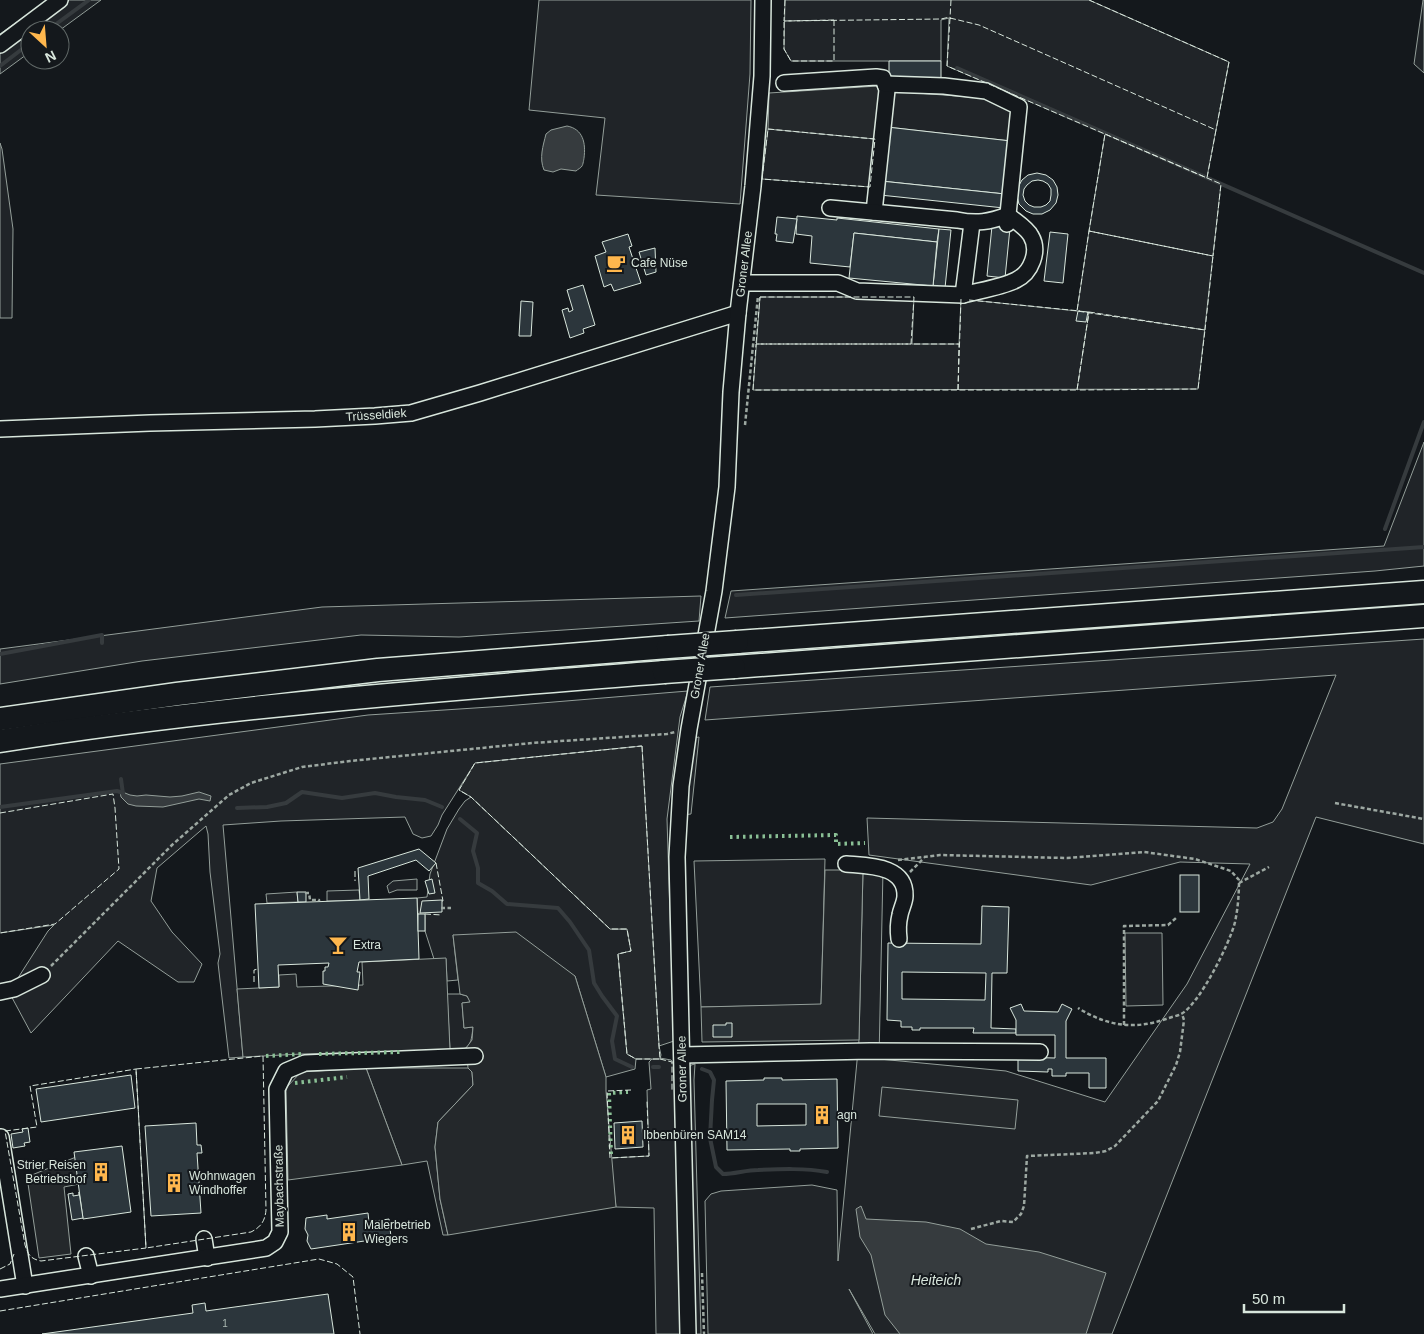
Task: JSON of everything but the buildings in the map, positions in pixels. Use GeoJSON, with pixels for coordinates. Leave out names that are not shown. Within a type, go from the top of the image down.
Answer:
{"type":"FeatureCollection","features":[{"type":"Feature","properties":{"kind":"highway"},"geometry":{"type":"LineString","coordinates":[[0,719],[177,694],[378,670],[1424,592]]}},
{"type":"Feature","properties":{"kind":"highway"},"geometry":{"type":"LineString","coordinates":[[0,741],[209,713],[363,696],[1424,616]]}},
{"type":"Feature","properties":{"kind":"street"},"geometry":{"type":"LineString","coordinates":[[0,45],[60,0]]}},
{"type":"Feature","properties":{"kind":"street","name":"Groner Allee"},"geometry":{"type":"LineString","coordinates":[[688,1334],[677,849],[681,786],[689,729],[714,591],[727,487],[731,392],[753,186],[762,76],[763,0]]}},
{"type":"Feature","properties":{"kind":"street"},"geometry":{"type":"LineString","coordinates":[[784,83],[883,78],[887,90],[874,212]]}},
{"type":"Feature","properties":{"kind":"street"},"geometry":{"type":"LineString","coordinates":[[885,84],[944,86],[986,91],[1019,107],[1007,220]]}},
{"type":"Feature","properties":{"kind":"street"},"geometry":{"type":"LineString","coordinates":[[742,283],[838,283],[857,291],[963,295],[1017,280],[1028,269],[1034,258],[1035,245],[1031,235],[1007,220],[972,223],[830,208]]}},
{"type":"Feature","properties":{"kind":"street"},"geometry":{"type":"LineString","coordinates":[[963,295],[972,223]]}},
{"type":"Feature","properties":{"kind":"street","name":"Trüsseldiek"},"geometry":{"type":"LineString","coordinates":[[0,429],[315,419],[411,413],[738,313]]}},
{"type":"Feature","properties":{"kind":"street"},"geometry":{"type":"LineString","coordinates":[[846,864],[888,870],[899,877],[905,896],[899,916],[898,939]]}},
{"type":"Feature","properties":{"kind":"street"},"geometry":{"type":"LineString","coordinates":[[0,992],[14,989],[42,975]]}},
{"type":"Feature","properties":{"kind":"street"},"geometry":{"type":"LineString","coordinates":[[682,1055],[870,1051],[1040,1052]]}},
{"type":"Feature","properties":{"kind":"street","name":"Maybachstraße"},"geometry":{"type":"LineString","coordinates":[[0,1289],[266,1248],[275,1242],[280,1232],[277,1090],[286,1071],[305,1063],[475,1056]]}},
{"type":"Feature","properties":{"kind":"street"},"geometry":{"type":"LineString","coordinates":[[1,1141],[10,1175],[25,1286]]}},
{"type":"Feature","properties":{"kind":"street"},"geometry":{"type":"LineString","coordinates":[[204,1239],[207,1258]]}},
{"type":"Feature","properties":{"kind":"street"},"geometry":{"type":"LineString","coordinates":[[86,1256],[90,1276]]}},
{"type":"Feature","properties":{"kind":"path"},"geometry":{"type":"LineString","coordinates":[[42,975],[172,845],[229,795],[251,783],[302,767],[350,761],[532,743],[667,734],[689,729]]}},
{"type":"Feature","properties":{"kind":"path"},"geometry":{"type":"LineString","coordinates":[[1335,803],[1424,819]]}},
{"type":"Feature","properties":{"kind":"path"},"geometry":{"type":"LineString","coordinates":[[875,867],[896,860],[940,855],[1067,858],[1144,852],[1195,859],[1231,872],[1239,880],[1235,923],[1229,941],[1199,996],[1182,1014],[1140,1026],[1124,1026],[1087,1014],[1078,1008]]}},
{"type":"Feature","properties":{"kind":"path"},"geometry":{"type":"LineString","coordinates":[[901,882],[925,856]]}},
{"type":"Feature","properties":{"kind":"path"},"geometry":{"type":"LineString","coordinates":[[1239,883],[1270,867]]}},
{"type":"Feature","properties":{"kind":"path"},"geometry":{"type":"LineString","coordinates":[[306,892],[306,894],[309,893],[310,900],[319,901]]}},
{"type":"Feature","properties":{"kind":"path"},"geometry":{"type":"LineString","coordinates":[[441,908],[450,908]]}},
{"type":"Feature","properties":{"kind":"path"},"geometry":{"type":"LineString","coordinates":[[1124,1026],[1124,926],[1168,925],[1176,918]]}},
{"type":"Feature","properties":{"kind":"path"},"geometry":{"type":"LineString","coordinates":[[971,1229],[1001,1221],[1013,1222],[1021,1214],[1024,1206],[1027,1156],[1095,1154],[1115,1146],[1158,1101],[1180,1052],[1184,1020],[1182,1014]]}},
{"type":"Feature","properties":{"kind":"shaded area"},"geometry":{"type":"Polygon","coordinates":[[[48,0],[101,0],[70,23],[70,20],[20,20],[20,59],[0,74],[0,34],[48,0]]]}},
{"type":"Feature","properties":{"kind":"shaded area"},"geometry":{"type":"Polygon","coordinates":[[[539,0],[751,0],[750,74],[740,204],[596,195],[605,118],[529,110],[539,0]]]}},
{"type":"Feature","properties":{"kind":"shaded area"},"geometry":{"type":"Polygon","coordinates":[[[785,0],[1089,0],[1229,62],[1207,177],[1221,184],[1198,389],[753,390],[760,297],[914,297],[912,344],[959,344],[961,299],[1077,311],[1105,134],[947,66],[949,18],[941,20],[941,61],[791,61],[784,49],[785,0]]]}},
{"type":"Feature","properties":{"kind":"shaded area"},"geometry":{"type":"Polygon","coordinates":[[[1424,0],[1424,73],[1414,64],[1424,0]]]}},
{"type":"Feature","properties":{"kind":"shaded area"},"geometry":{"type":"Polygon","coordinates":[[[878,86],[880,104],[875,139],[768,129],[769,93],[878,86]]]}},
{"type":"Feature","properties":{"kind":"shaded area"},"geometry":{"type":"Polygon","coordinates":[[[891,91],[995,99],[1011,107],[1013,118],[1011,141],[887,127],[891,91]]]}},
{"type":"Feature","properties":{"kind":"shaded area"},"geometry":{"type":"Polygon","coordinates":[[[768,129],[875,139],[870,187],[762,179],[768,129]]]}},
{"type":"Feature","properties":{"kind":"shaded area"},"geometry":{"type":"Polygon","coordinates":[[[0,143],[13,229],[12,318],[0,318],[0,143]]]}},
{"type":"Feature","properties":{"kind":"shaded area"},"geometry":{"type":"Polygon","coordinates":[[[1424,442],[1424,566],[725,618],[731,591],[1384,546],[1424,442]]]}},
{"type":"Feature","properties":{"kind":"shaded area"},"geometry":{"type":"Polygon","coordinates":[[[701,596],[699,621],[459,637],[361,635],[142,661],[0,684],[0,649],[322,607],[701,596]]]}},
{"type":"Feature","properties":{"kind":"shaded area"},"geometry":{"type":"Polygon","coordinates":[[[1424,639],[1424,844],[1316,817],[1112,1334],[875,1334],[849,1289],[873,1334],[708,1334],[705,1201],[711,1194],[721,1191],[812,1185],[837,1190],[838,1261],[859,1040],[863,870],[883,870],[879,1059],[1006,1071],[1105,1102],[1187,984],[1250,864],[1180,862],[1091,885],[869,855],[867,818],[1257,828],[1273,822],[1282,809],[1336,675],[705,720],[710,687],[1424,639]]]}},
{"type":"Feature","properties":{"kind":"shaded area"},"geometry":{"type":"Polygon","coordinates":[[[688,691],[680,717],[667,819],[674,1041],[659,1046],[641,746],[475,763],[431,836],[422,838],[413,834],[405,817],[223,825],[243,1057],[229,1058],[218,963],[220,954],[206,826],[157,868],[151,901],[172,932],[202,964],[194,982],[178,982],[118,941],[31,1033],[9,992],[48,931],[54,925],[0,933],[0,764],[368,715],[688,691]]]}},
{"type":"Feature","properties":{"kind":"shaded area"},"geometry":{"type":"Polygon","coordinates":[[[699,737],[691,814],[682,815],[693,738],[699,737]]]}},
{"type":"Feature","properties":{"kind":"shaded area"},"geometry":{"type":"Polygon","coordinates":[[[642,746],[660,1059],[636,1059],[627,1054],[618,954],[631,951],[627,929],[610,929],[471,797],[459,790],[475,763],[642,746]]]}},
{"type":"Feature","properties":{"kind":"shaded area"},"geometry":{"type":"Polygon","coordinates":[[[471,797],[610,929],[627,929],[631,951],[618,954],[627,1054],[636,1059],[635,1069],[606,1077],[575,976],[453,935],[458,980],[447,981],[446,959],[434,959],[425,931],[425,915],[418,914],[417,898],[427,897],[430,874],[447,829],[465,801],[471,797]]]}},
{"type":"Feature","properties":{"kind":"shaded area"},"geometry":{"type":"Polygon","coordinates":[[[825,859],[821,1005],[701,1007],[694,861],[825,859]]]}},
{"type":"Feature","properties":{"kind":"shaded area"},"geometry":{"type":"Polygon","coordinates":[[[825,870],[863,870],[859,1040],[702,1042],[701,1007],[821,1004],[825,870]]]}},
{"type":"Feature","properties":{"kind":"shaded area"},"geometry":{"type":"Polygon","coordinates":[[[417,879],[417,890],[397,890],[389,893],[387,886],[393,881],[417,879]]]}},
{"type":"Feature","properties":{"kind":"shaded area"},"geometry":{"type":"Polygon","coordinates":[[[359,890],[360,900],[327,901],[327,891],[359,890]]]}},
{"type":"Feature","properties":{"kind":"shaded area"},"geometry":{"type":"Polygon","coordinates":[[[297,892],[298,902],[267,903],[266,894],[297,892]]]}},
{"type":"Feature","properties":{"kind":"shaded area"},"geometry":{"type":"Polygon","coordinates":[[[516,932],[575,976],[606,1077],[616,1207],[448,1235],[440,1199],[435,1147],[438,1122],[473,1085],[472,1072],[468,1068],[466,1048],[472,1040],[473,1027],[464,1028],[462,1003],[470,1002],[467,996],[460,994],[453,935],[516,932]]]}},
{"type":"Feature","properties":{"kind":"shaded area"},"geometry":{"type":"Polygon","coordinates":[[[1125,933],[1162,933],[1163,1005],[1126,1006],[1125,933]]]}},
{"type":"Feature","properties":{"kind":"shaded area"},"geometry":{"type":"Polygon","coordinates":[[[446,958],[450,1050],[243,1057],[237,989],[279,987],[279,975],[296,974],[297,987],[363,985],[362,962],[446,958]]]}},
{"type":"Feature","properties":{"kind":"shaded area"},"geometry":{"type":"Polygon","coordinates":[[[447,994],[467,996],[471,1002],[462,1003],[464,1028],[473,1027],[470,1042],[466,1048],[450,1050],[447,994]]]}},
{"type":"Feature","properties":{"kind":"shaded area"},"geometry":{"type":"Polygon","coordinates":[[[652,1059],[671,1060],[675,1065],[684,1334],[656,1334],[654,1208],[616,1207],[610,1158],[649,1156],[647,1090],[651,1089],[649,1062],[652,1059]]]}},
{"type":"Feature","properties":{"kind":"shaded area"},"geometry":{"type":"Polygon","coordinates":[[[695,1064],[701,1334],[693,1334],[687,1072],[691,1065],[695,1064]]]}},
{"type":"Feature","properties":{"kind":"shaded area"},"geometry":{"type":"Polygon","coordinates":[[[366,1068],[468,1068],[472,1072],[473,1085],[438,1122],[435,1147],[440,1199],[448,1235],[443,1235],[427,1161],[402,1165],[366,1068]]]}},
{"type":"Feature","properties":{"kind":"shaded area"},"geometry":{"type":"Polygon","coordinates":[[[366,1068],[402,1165],[288,1180],[286,1088],[301,1072],[366,1068]]]}},
{"type":"Feature","properties":{"kind":"shaded area"},"geometry":{"type":"Polygon","coordinates":[[[882,1087],[1018,1100],[1015,1129],[879,1116],[882,1087]]]}},
{"type":"Feature","properties":{"kind":"shaded area"},"geometry":{"type":"Polygon","coordinates":[[[76,1157],[79,1184],[64,1187],[71,1254],[39,1258],[27,1177],[76,1157]]]}},
{"type":"Feature","properties":{"kind":"water"},"geometry":{"type":"Polygon","coordinates":[[[567,126],[577,130],[584,142],[584,159],[581,167],[576,171],[561,169],[553,172],[544,170],[542,156],[546,134],[551,130],[567,126]]]}},
{"type":"Feature","properties":{"kind":"water"},"geometry":{"type":"Polygon","coordinates":[[[120,791],[137,796],[170,797],[199,792],[211,796],[210,801],[199,799],[163,807],[136,806],[128,804],[121,797],[120,791]]]}},
{"type":"Feature","properties":{"kind":"water","name":"Heiteich"},"geometry":{"type":"Polygon","coordinates":[[[861,1206],[866,1219],[926,1222],[960,1229],[986,1244],[1039,1252],[1106,1273],[1086,1334],[900,1334],[885,1315],[871,1255],[860,1237],[856,1209],[861,1206]]]}},
{"type":"Feature","properties":{"kind":"waterway"},"geometry":{"type":"LineString","coordinates":[[62,20],[89,0]]}},
{"type":"Feature","properties":{"kind":"waterway"},"geometry":{"type":"LineString","coordinates":[[0,66],[20,51]]}},
{"type":"Feature","properties":{"kind":"waterway"},"geometry":{"type":"LineString","coordinates":[[957,68],[1424,273]]}},
{"type":"Feature","properties":{"kind":"waterway"},"geometry":{"type":"LineString","coordinates":[[1385,529],[1424,422]]}},
{"type":"Feature","properties":{"kind":"waterway"},"geometry":{"type":"LineString","coordinates":[[736,595],[1424,547]]}},
{"type":"Feature","properties":{"kind":"waterway"},"geometry":{"type":"LineString","coordinates":[[0,654],[102,635],[102,643]]}},
{"type":"Feature","properties":{"kind":"waterway"},"geometry":{"type":"LineString","coordinates":[[121,779],[123,794]]}},
{"type":"Feature","properties":{"kind":"waterway"},"geometry":{"type":"LineString","coordinates":[[0,807],[117,791],[123,793]]}},
{"type":"Feature","properties":{"kind":"waterway"},"geometry":{"type":"LineString","coordinates":[[237,808],[267,807],[286,803],[302,792],[342,798],[375,793],[425,800],[442,807]]}},
{"type":"Feature","properties":{"kind":"waterway"},"geometry":{"type":"LineString","coordinates":[[460,819],[477,833],[473,851],[478,868],[478,883],[492,891],[507,904],[558,908],[570,922],[589,950],[594,983],[617,1016],[612,1041],[615,1059],[632,1067]]}},
{"type":"Feature","properties":{"kind":"waterway"},"geometry":{"type":"LineString","coordinates":[[653,1067],[659,1067]]}},
{"type":"Feature","properties":{"kind":"waterway"},"geometry":{"type":"LineString","coordinates":[[702,1069],[710,1072],[714,1080],[710,1138],[716,1167],[723,1174],[784,1169],[827,1172]]}},
{"type":"Feature","properties":{"kind":"hedge"},"geometry":{"type":"LineString","coordinates":[[730,837],[836,835],[836,844],[865,843]]}},
{"type":"Feature","properties":{"kind":"hedge"},"geometry":{"type":"LineString","coordinates":[[319,1054],[400,1052]]}},
{"type":"Feature","properties":{"kind":"hedge"},"geometry":{"type":"LineString","coordinates":[[266,1056],[302,1054]]}},
{"type":"Feature","properties":{"kind":"hedge"},"geometry":{"type":"LineString","coordinates":[[295,1083],[347,1077]]}},
{"type":"Feature","properties":{"kind":"hedge"},"geometry":{"type":"LineString","coordinates":[[611,1154],[609,1093],[628,1092]]}},
{"type":"Feature","properties":{"kind":"fence"},"geometry":{"type":"LineString","coordinates":[[785,0],[784,21],[941,19],[950,17]]}},
{"type":"Feature","properties":{"kind":"fence"},"geometry":{"type":"LineString","coordinates":[[951,0],[951,19]]}},
{"type":"Feature","properties":{"kind":"fence"},"geometry":{"type":"LineString","coordinates":[[1089,0],[1229,62],[1216,130]]}},
{"type":"Feature","properties":{"kind":"fence"},"geometry":{"type":"LineString","coordinates":[[950,18],[979,25],[1216,130],[1207,178],[947,66],[950,18]]}},
{"type":"Feature","properties":{"kind":"fence"},"geometry":{"type":"LineString","coordinates":[[834,20],[834,61],[791,61],[784,49],[784,21],[834,20]]}},
{"type":"Feature","properties":{"kind":"fence"},"geometry":{"type":"LineString","coordinates":[[768,129],[875,139],[870,187],[762,179],[768,129]]}},
{"type":"Feature","properties":{"kind":"fence"},"geometry":{"type":"LineString","coordinates":[[1105,134],[1221,184],[1213,256],[1089,231],[1105,134]]}},
{"type":"Feature","properties":{"kind":"fence"},"geometry":{"type":"LineString","coordinates":[[1089,231],[1213,256],[1205,330],[1077,311],[1089,231]]}},
{"type":"Feature","properties":{"kind":"fence"},"geometry":{"type":"LineString","coordinates":[[760,297],[914,297],[911,344],[756,344],[760,297]]}},
{"type":"Feature","properties":{"kind":"fence"},"geometry":{"type":"LineString","coordinates":[[958,390],[961,299]]}},
{"type":"Feature","properties":{"kind":"fence"},"geometry":{"type":"LineString","coordinates":[[969,300],[1080,311]]}},
{"type":"Feature","properties":{"kind":"fence"},"geometry":{"type":"LineString","coordinates":[[958,390],[959,344],[756,344],[753,390],[1077,390],[1088,312]]}},
{"type":"Feature","properties":{"kind":"fence"},"geometry":{"type":"LineString","coordinates":[[1089,312],[1205,330],[1198,389],[1077,390],[1089,312]]}},
{"type":"Feature","properties":{"kind":"fence"},"geometry":{"type":"LineString","coordinates":[[642,746],[659,1046],[660,1059],[636,1059],[627,1054],[618,954],[631,951],[627,929],[610,929],[471,797],[459,790],[475,763],[642,746]]}},
{"type":"Feature","properties":{"kind":"fence"},"geometry":{"type":"LineString","coordinates":[[0,813],[113,794],[119,869],[55,924],[0,933]]}},
{"type":"Feature","properties":{"kind":"fence"},"geometry":{"type":"LineString","coordinates":[[436,863],[442,901]]}},
{"type":"Feature","properties":{"kind":"fence"},"geometry":{"type":"LineString","coordinates":[[355,871],[355,881]]}},
{"type":"Feature","properties":{"kind":"fence"},"geometry":{"type":"LineString","coordinates":[[425,914],[442,915]]}},
{"type":"Feature","properties":{"kind":"fence"},"geometry":{"type":"LineString","coordinates":[[254,982],[254,970],[258,969]]}},
{"type":"Feature","properties":{"kind":"fence"},"geometry":{"type":"LineString","coordinates":[[263,1056],[266,1210],[262,1223],[251,1232],[146,1248],[136,1069],[263,1056]]}},
{"type":"Feature","properties":{"kind":"fence"},"geometry":{"type":"LineString","coordinates":[[660,1059],[672,1062],[672,1092]]}},
{"type":"Feature","properties":{"kind":"fence"},"geometry":{"type":"LineString","coordinates":[[136,1069],[146,1248],[41,1261],[32,1258],[25,1245],[5,1131],[37,1127],[30,1086],[136,1069]]}},
{"type":"Feature","properties":{"kind":"fence"},"geometry":{"type":"LineString","coordinates":[[631,1090],[607,1091],[610,1158],[649,1156],[647,1101]]}},
{"type":"Feature","properties":{"kind":"fence"},"geometry":{"type":"LineString","coordinates":[[0,1269],[10,1264],[14,1254]]}},
{"type":"Feature","properties":{"kind":"fence"},"geometry":{"type":"LineString","coordinates":[[0,1311],[319,1259],[337,1264],[353,1277],[360,1334]]}},
{"type":"Feature","properties":{"kind":"place","name":"Cafe Nüse"},"geometry":{"type":"Point","coordinates":[616,263]}},
{"type":"Feature","properties":{"kind":"place","name":"Extra"},"geometry":{"type":"Point","coordinates":[338,945]}},
{"type":"Feature","properties":{"kind":"place","name":"agn"},"geometry":{"type":"Point","coordinates":[822,1115]}},
{"type":"Feature","properties":{"kind":"place","name":"Ibbenbüren SAM14"},"geometry":{"type":"Point","coordinates":[628,1135]}},
{"type":"Feature","properties":{"kind":"place","name":"Strier Reisen Betriebshof"},"geometry":{"type":"Point","coordinates":[101,1172]}},
{"type":"Feature","properties":{"kind":"place","name":"Wohnwagen Windhoffer"},"geometry":{"type":"Point","coordinates":[174,1183]}},
{"type":"Feature","properties":{"kind":"place","name":"Malerbetrieb Wiegers"},"geometry":{"type":"Point","coordinates":[349,1232]}}]}
